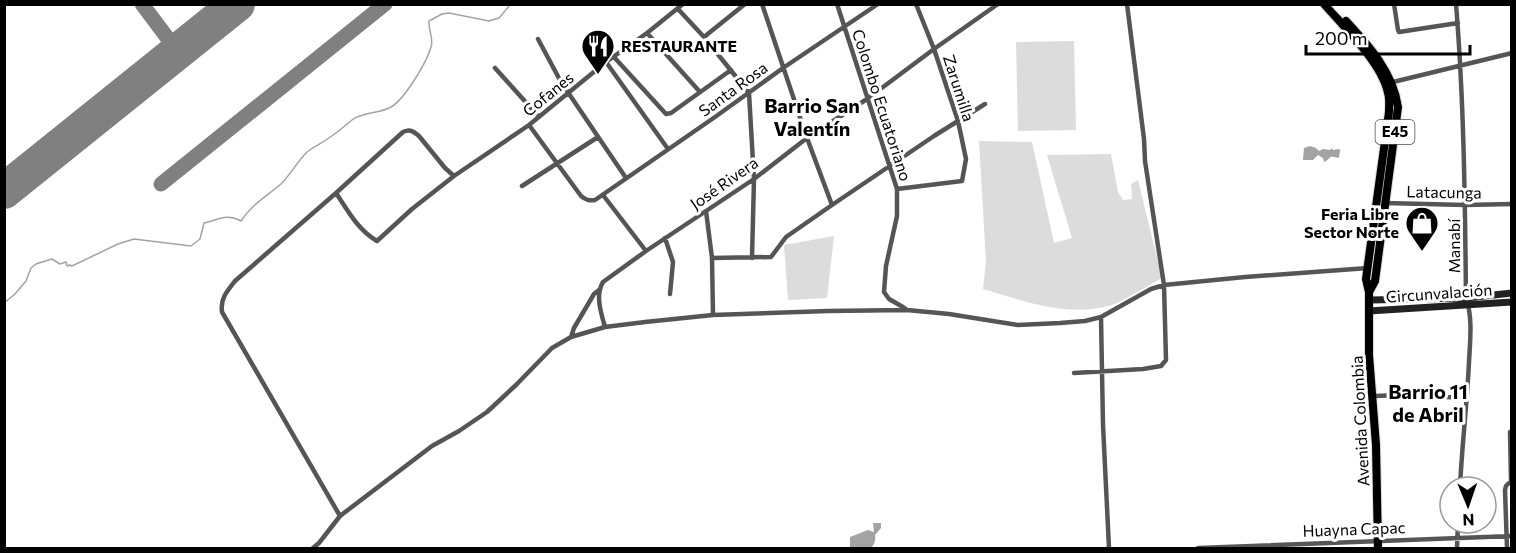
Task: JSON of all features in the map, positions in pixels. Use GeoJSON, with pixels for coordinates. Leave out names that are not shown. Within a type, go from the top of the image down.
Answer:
{"type":"FeatureCollection","features":[{"type":"Feature","properties":{"kind":"main road","name":"Avenida Colombia"},"geometry":{"type":"LineString","coordinates":[[1324,4],[1389,83]]}},
{"type":"Feature","properties":{"kind":"main road","name":"Avenida Colombia"},"geometry":{"type":"LineString","coordinates":[[1330,4],[1377,57],[1389,83],[1389,112],[1381,202],[1372,268],[1366,279],[1370,296],[1369,355],[1376,445],[1378,544]]}},
{"type":"Feature","properties":{"kind":"main road","name":"Circunvalación"},"geometry":{"type":"LineString","coordinates":[[1369,311],[1467,301],[1512,293]]}},
{"type":"Feature","properties":{"kind":"main road","name":"Circunvalación"},"geometry":{"type":"LineString","coordinates":[[1370,296],[1512,302]]}},
{"type":"Feature","properties":{"kind":"street","name":"Cofanes"},"geometry":{"type":"LineString","coordinates":[[336,193],[354,221],[367,235],[377,241],[412,209],[454,176],[529,125],[606,62],[683,4]]}},
{"type":"Feature","properties":{"kind":"street"},"geometry":{"type":"LineString","coordinates":[[704,37],[745,4]]}},
{"type":"Feature","properties":{"kind":"street"},"geometry":{"type":"LineString","coordinates":[[762,4],[832,205]]}},
{"type":"Feature","properties":{"kind":"street","name":"Colombo Ecuatoriano"},"geometry":{"type":"LineString","coordinates":[[837,4],[897,189],[897,216],[886,266],[884,292],[889,299],[907,310]]}},
{"type":"Feature","properties":{"kind":"street","name":"Santa Rosa"},"geometry":{"type":"LineString","coordinates":[[603,195],[878,4]]}},
{"type":"Feature","properties":{"kind":"street","name":"Zarumilla"},"geometry":{"type":"LineString","coordinates":[[897,189],[962,181],[966,159],[958,121],[916,4]]}},
{"type":"Feature","properties":{"kind":"street","name":"José Rivera"},"geometry":{"type":"LineString","coordinates":[[571,337],[574,328],[603,282],[754,179],[807,138],[867,99],[998,4]]}},
{"type":"Feature","properties":{"kind":"street"},"geometry":{"type":"LineString","coordinates":[[1074,373],[1149,369],[1161,366],[1166,360],[1164,285],[1145,161],[1127,4]]}},
{"type":"Feature","properties":{"kind":"street"},"geometry":{"type":"LineString","coordinates":[[1394,4],[1399,32],[1458,22]]}},
{"type":"Feature","properties":{"kind":"street","name":"Manabí"},"geometry":{"type":"LineString","coordinates":[[1456,4],[1467,301],[1470,327],[1461,475]]}},
{"type":"Feature","properties":{"kind":"street"},"geometry":{"type":"LineString","coordinates":[[678,9],[749,93],[754,179],[752,258]]}},
{"type":"Feature","properties":{"kind":"street"},"geometry":{"type":"LineString","coordinates":[[647,33],[700,92]]}},
{"type":"Feature","properties":{"kind":"street"},"geometry":{"type":"LineString","coordinates":[[538,39],[561,82],[626,178]]}},
{"type":"Feature","properties":{"kind":"street"},"geometry":{"type":"LineString","coordinates":[[1389,83],[1512,53]]}},
{"type":"Feature","properties":{"kind":"street"},"geometry":{"type":"LineString","coordinates":[[614,56],[666,114],[671,113],[731,70]]}},
{"type":"Feature","properties":{"kind":"street"},"geometry":{"type":"LineString","coordinates":[[606,62],[668,149]]}},
{"type":"Feature","properties":{"kind":"street"},"geometry":{"type":"LineString","coordinates":[[495,68],[539,117]]}},
{"type":"Feature","properties":{"kind":"street"},"geometry":{"type":"LineString","coordinates":[[712,258],[771,257],[786,237],[985,104]]}},
{"type":"Feature","properties":{"kind":"street"},"geometry":{"type":"LineString","coordinates":[[529,125],[585,200],[595,200],[603,195],[646,251]]}},
{"type":"Feature","properties":{"kind":"street"},"geometry":{"type":"LineString","coordinates":[[340,516],[222,312],[221,303],[235,281],[403,132],[408,130],[419,136],[454,176]]}},
{"type":"Feature","properties":{"kind":"street"},"geometry":{"type":"LineString","coordinates":[[522,186],[598,136]]}},
{"type":"Feature","properties":{"kind":"street","name":"Latacunga"},"geometry":{"type":"LineString","coordinates":[[1381,202],[1512,204]]}},
{"type":"Feature","properties":{"kind":"street"},"geometry":{"type":"LineString","coordinates":[[706,211],[712,258],[713,315]]}},
{"type":"Feature","properties":{"kind":"street"},"geometry":{"type":"LineString","coordinates":[[665,238],[673,262],[670,294]]}},
{"type":"Feature","properties":{"kind":"street"},"geometry":{"type":"LineString","coordinates":[[313,549],[340,516],[432,446],[487,412],[552,348],[571,337],[604,327],[713,315],[907,310],[1017,325],[1060,323],[1101,317],[1151,289],[1164,285],[1372,268]]}},
{"type":"Feature","properties":{"kind":"street"},"geometry":{"type":"LineString","coordinates":[[599,290],[600,311],[604,327]]}},
{"type":"Feature","properties":{"kind":"street"},"geometry":{"type":"LineString","coordinates":[[1101,317],[1109,549]]}},
{"type":"Feature","properties":{"kind":"street"},"geometry":{"type":"LineString","coordinates":[[1372,396],[1466,398]]}},
{"type":"Feature","properties":{"kind":"street"},"geometry":{"type":"LineString","coordinates":[[1507,549],[1509,536],[1505,490],[1511,481],[1510,432]]}},
{"type":"Feature","properties":{"kind":"street"},"geometry":{"type":"LineString","coordinates":[[1457,535],[1457,549]]}},
{"type":"Feature","properties":{"kind":"street","name":"Huayna Capac"},"geometry":{"type":"LineString","coordinates":[[1198,549],[1378,544],[1509,536]]}},
{"type":"Feature","properties":{"kind":"shaded area"},"geometry":{"type":"Polygon","coordinates":[[[1074,41],[1076,130],[1018,131],[1016,42],[1074,41]]]}},
{"type":"Feature","properties":{"kind":"shaded area"},"geometry":{"type":"Polygon","coordinates":[[[979,141],[1032,142],[1054,243],[1072,238],[1047,155],[1111,154],[1118,192],[1123,200],[1132,199],[1131,184],[1138,180],[1162,278],[1112,305],[1080,310],[1047,306],[983,289],[986,261],[979,141]]]}},
{"type":"Feature","properties":{"kind":"shaded area"},"geometry":{"type":"Polygon","coordinates":[[[1310,146],[1319,151],[1339,149],[1339,158],[1331,157],[1324,162],[1323,158],[1318,155],[1313,160],[1303,160],[1304,148],[1310,146]]]}},
{"type":"Feature","properties":{"kind":"shaded area"},"geometry":{"type":"Polygon","coordinates":[[[834,236],[827,298],[788,300],[784,245],[834,236]]]}},
{"type":"Feature","properties":{"kind":"shaded area"},"geometry":{"type":"Polygon","coordinates":[[[873,523],[881,523],[881,528],[875,535],[873,546],[850,548],[850,537],[868,530],[874,532],[873,523]]]}},
{"type":"Feature","properties":{"kind":"waterway"},"geometry":{"type":"LineString","coordinates":[[4,303],[26,281],[31,268],[36,264],[52,259],[60,264],[66,262],[67,266],[72,266],[118,244],[134,239],[191,246],[200,239],[204,223],[227,217],[241,221],[254,205],[281,184],[309,150],[356,117],[391,107],[402,97],[429,54],[432,40],[429,21],[449,13],[489,21],[499,18],[511,4]]}},
{"type":"Feature","properties":{"kind":"taxiway"},"geometry":{"type":"LineString","coordinates":[[142,4],[178,52]]}},
{"type":"Feature","properties":{"kind":"taxiway"},"geometry":{"type":"LineString","coordinates":[[161,184],[385,4]]}},
{"type":"Feature","properties":{"kind":"runway"},"geometry":{"type":"LineString","coordinates":[[4,191],[237,4]]}},
{"type":"Feature","properties":{"kind":"place","name":"RESTAURANTE"},"geometry":{"type":"Point","coordinates":[598,75]}},
{"type":"Feature","properties":{"kind":"place","name":"Feria Libre Sector Norte"},"geometry":{"type":"Point","coordinates":[1422,252]}},
{"type":"Feature","properties":{"kind":"district","name":"Barrio San Valentín"},"geometry":{"type":"Point","coordinates":[812,118]}},
{"type":"Feature","properties":{"kind":"district","name":"Barrio 11 de Abril"},"geometry":{"type":"Point","coordinates":[1428,404]}}]}
